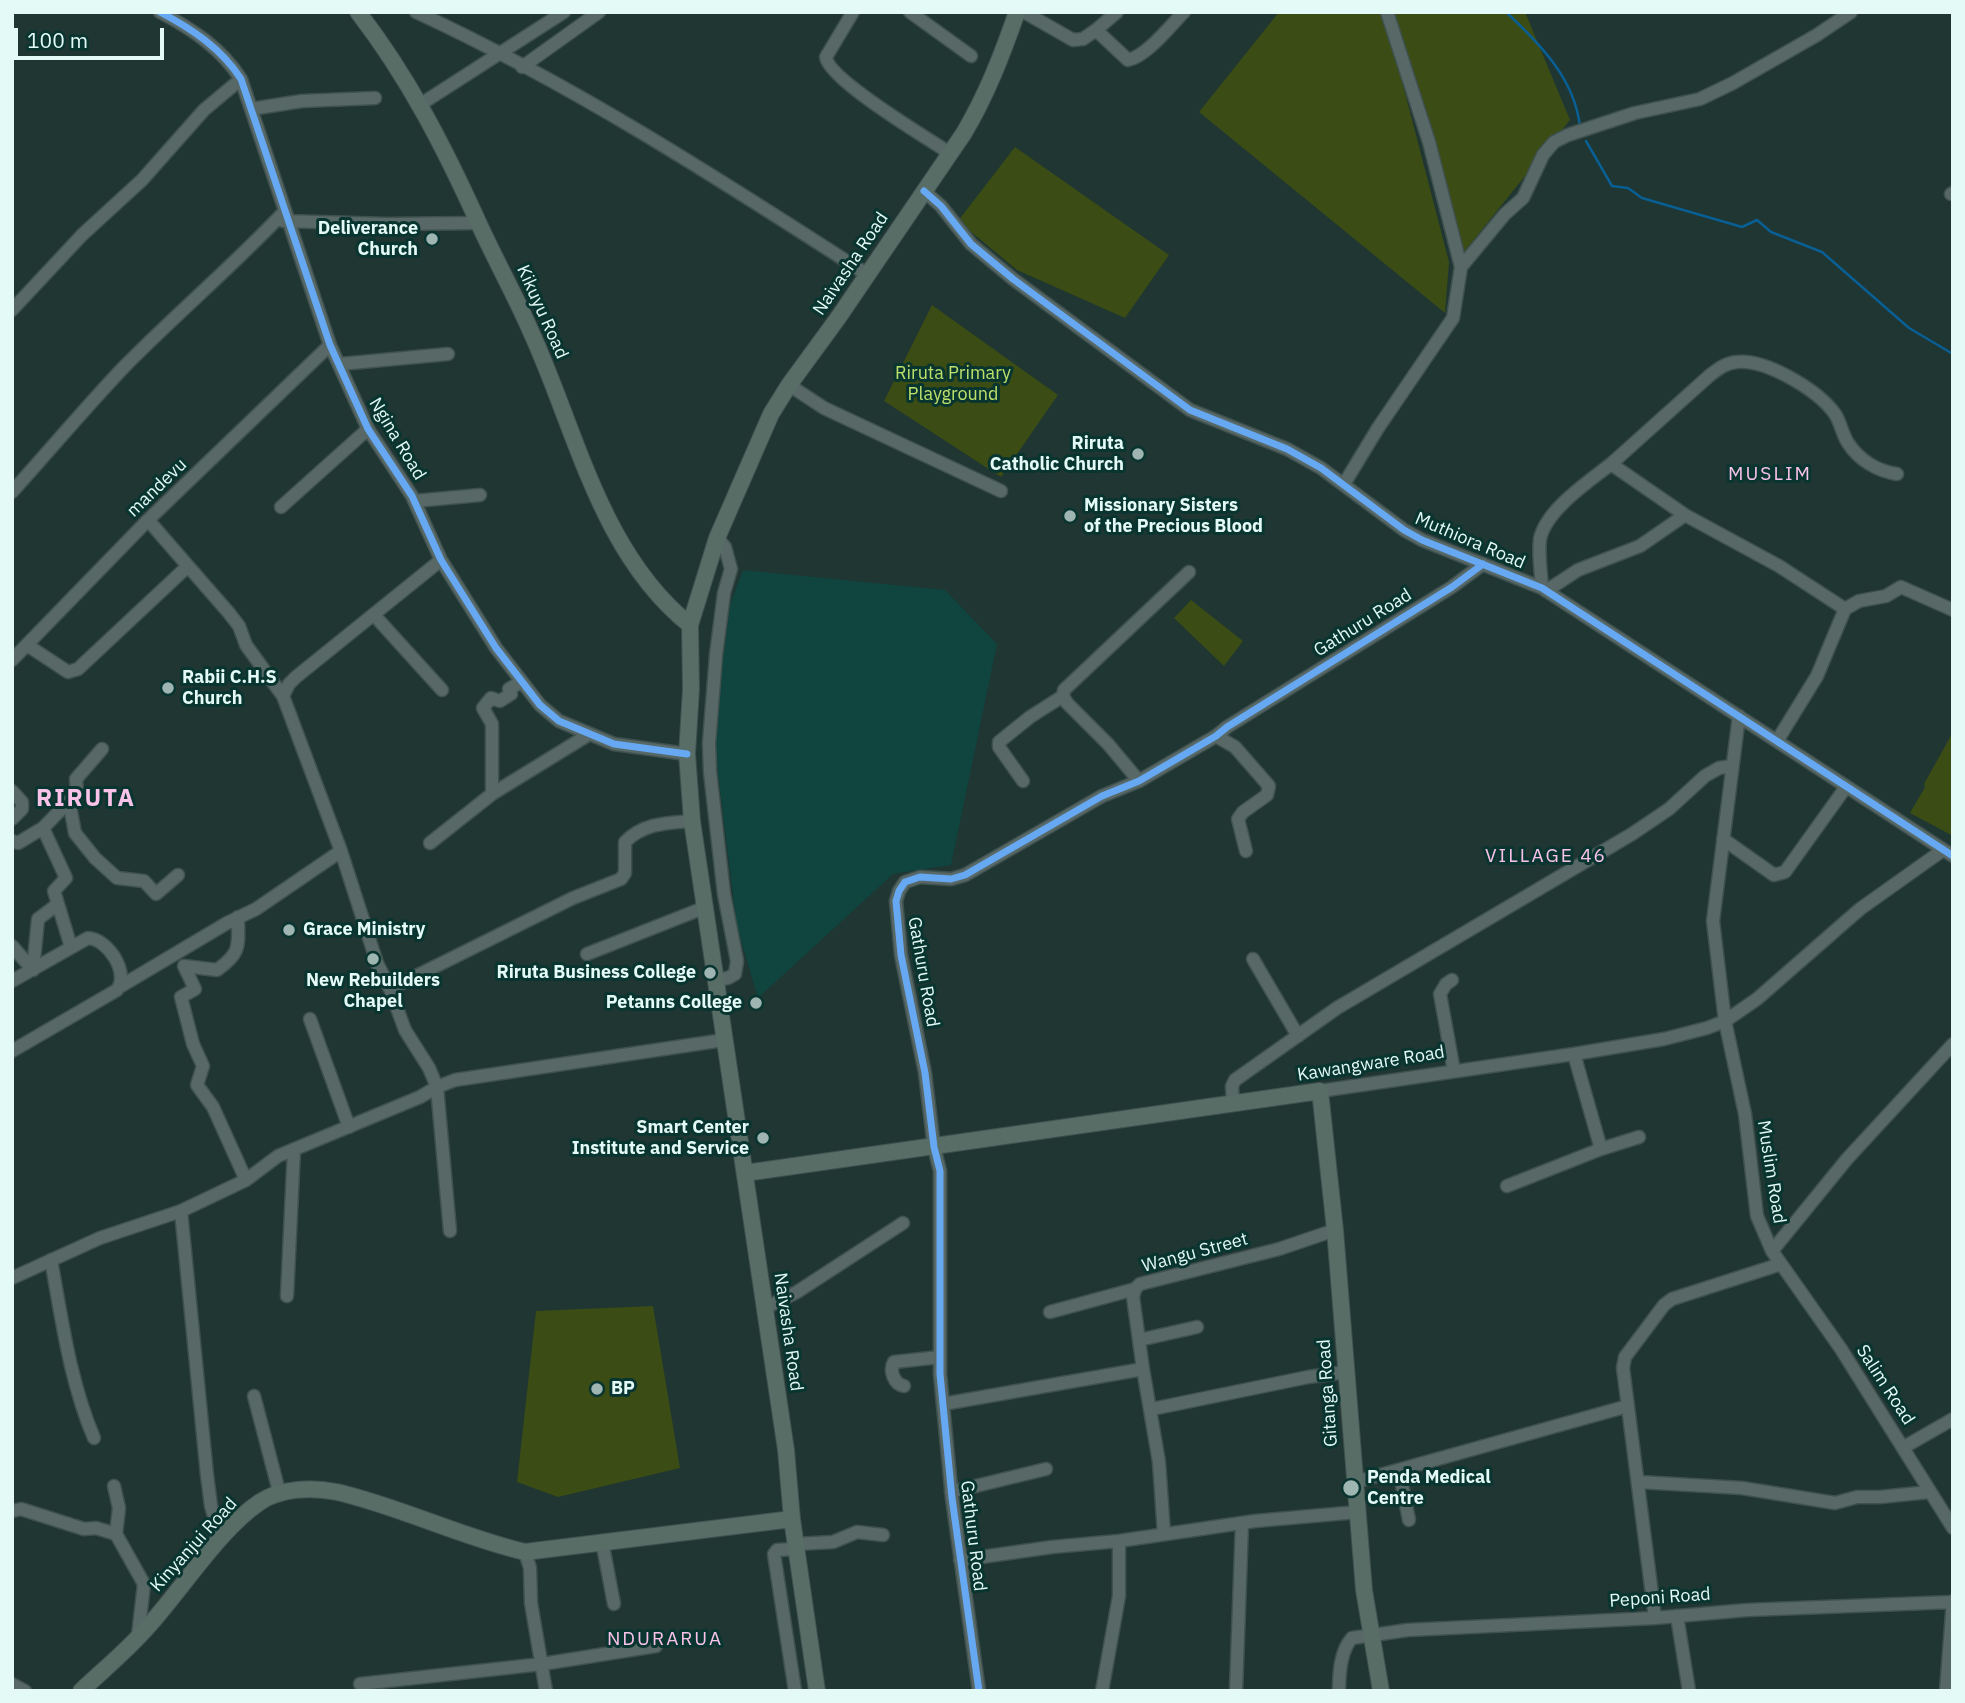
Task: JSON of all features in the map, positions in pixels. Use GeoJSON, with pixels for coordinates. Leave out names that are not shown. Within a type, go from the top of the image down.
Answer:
{"type":"FeatureCollection","features":[{"type":"Feature","properties":{"kind":"main road","name":"Kikuyu Road"},"geometry":{"type":"LineString","coordinates":[[358,12],[387,49],[421,104],[533,335],[604,511],[628,555],[659,598],[690,625]]}},
{"type":"Feature","properties":{"kind":"main road","name":"Naivasha Road"},"geometry":{"type":"LineString","coordinates":[[817,1691],[792,1519],[786,1450],[692,821],[687,754],[691,689],[690,625],[717,538],[771,414],[868,275],[982,103],[998,69],[1017,12]]}},
{"type":"Feature","properties":{"kind":"main road","name":"Kawangware Road"},"geometry":{"type":"LineString","coordinates":[[746,1173],[1320,1091]]}},
{"type":"Feature","properties":{"kind":"main road","name":"Gitanga Road"},"geometry":{"type":"LineString","coordinates":[[1320,1091],[1335,1230],[1364,1590],[1381,1691]]}},
{"type":"Feature","properties":{"kind":"main road","name":"Kinyanjui Road"},"geometry":{"type":"LineString","coordinates":[[81,1691],[138,1636],[247,1512],[275,1494],[307,1488],[338,1493],[418,1516],[524,1552]]}},
{"type":"Feature","properties":{"kind":"main road"},"geometry":{"type":"LineString","coordinates":[[524,1552],[792,1519]]}},
{"type":"Feature","properties":{"kind":"street","name":"Ngina Road"},"geometry":{"type":"LineString","coordinates":[[160,12],[205,39],[234,68],[241,79],[283,217],[330,345],[368,429],[415,501],[441,560],[496,648],[540,705],[559,722],[614,744],[687,754]]}},
{"type":"Feature","properties":{"kind":"street"},"geometry":{"type":"LineString","coordinates":[[416,12],[500,54],[632,128],[868,275]]}},
{"type":"Feature","properties":{"kind":"street"},"geometry":{"type":"LineString","coordinates":[[421,104],[564,12]]}},
{"type":"Feature","properties":{"kind":"street"},"geometry":{"type":"LineString","coordinates":[[522,67],[599,12]]}},
{"type":"Feature","properties":{"kind":"street"},"geometry":{"type":"LineString","coordinates":[[853,12],[826,57],[830,69],[886,113],[950,153]]}},
{"type":"Feature","properties":{"kind":"street"},"geometry":{"type":"LineString","coordinates":[[910,12],[971,56]]}},
{"type":"Feature","properties":{"kind":"street"},"geometry":{"type":"LineString","coordinates":[[1024,12],[1073,40],[1083,39],[1117,12]]}},
{"type":"Feature","properties":{"kind":"street"},"geometry":{"type":"LineString","coordinates":[[1096,30],[1123,57],[1132,60],[1184,12]]}},
{"type":"Feature","properties":{"kind":"street"},"geometry":{"type":"LineString","coordinates":[[1344,484],[1384,419],[1453,318],[1461,267],[1429,142],[1387,12]]}},
{"type":"Feature","properties":{"kind":"street"},"geometry":{"type":"LineString","coordinates":[[1461,267],[1505,214],[1522,198],[1543,156],[1554,142],[1635,113],[1700,99],[1817,35],[1851,12]]}},
{"type":"Feature","properties":{"kind":"street"},"geometry":{"type":"LineString","coordinates":[[12,310],[82,234],[142,180],[204,110],[241,79]]}},
{"type":"Feature","properties":{"kind":"street"},"geometry":{"type":"LineString","coordinates":[[251,109],[314,100],[375,98]]}},
{"type":"Feature","properties":{"kind":"street","name":"Muthiora Road"},"geometry":{"type":"LineString","coordinates":[[924,191],[941,206],[971,244],[1013,279],[1190,410],[1287,449],[1344,484],[1404,530],[1422,540],[1544,590],[1948,853]]}},
{"type":"Feature","properties":{"kind":"street"},"geometry":{"type":"LineString","coordinates":[[12,492],[123,369],[201,292],[283,217],[431,225],[479,223]]}},
{"type":"Feature","properties":{"kind":"street","name":"mandevu"},"geometry":{"type":"LineString","coordinates":[[12,660],[148,520],[330,345]]}},
{"type":"Feature","properties":{"kind":"street"},"geometry":{"type":"LineString","coordinates":[[340,364],[448,354]]}},
{"type":"Feature","properties":{"kind":"street"},"geometry":{"type":"LineString","coordinates":[[1685,515],[1640,546],[1578,570],[1544,590],[1539,549],[1546,523],[1578,491],[1725,365],[1753,362],[1781,374],[1812,393],[1835,415],[1849,444],[1860,456],[1878,470],[1897,474]]}},
{"type":"Feature","properties":{"kind":"street"},"geometry":{"type":"LineString","coordinates":[[789,385],[824,408],[1002,491]]}},
{"type":"Feature","properties":{"kind":"street"},"geometry":{"type":"LineString","coordinates":[[281,507],[368,429]]}},
{"type":"Feature","properties":{"kind":"street"},"geometry":{"type":"LineString","coordinates":[[1611,464],[1685,515],[1779,566],[1845,610]]}},
{"type":"Feature","properties":{"kind":"street"},"geometry":{"type":"LineString","coordinates":[[415,501],[480,495]]}},
{"type":"Feature","properties":{"kind":"street"},"geometry":{"type":"LineString","coordinates":[[148,520],[229,612],[239,626],[246,645],[283,696],[341,851],[377,963],[405,1030],[429,1068],[437,1087],[450,1231]]}},
{"type":"Feature","properties":{"kind":"street"},"geometry":{"type":"LineString","coordinates":[[716,980],[735,974],[737,961],[724,894],[710,772],[709,743],[724,593],[731,569],[724,547],[717,538]]}},
{"type":"Feature","properties":{"kind":"street"},"geometry":{"type":"LineString","coordinates":[[283,696],[296,677],[441,560]]}},
{"type":"Feature","properties":{"kind":"street","name":"Gathuru Road"},"geometry":{"type":"LineString","coordinates":[[979,1691],[951,1492],[943,1404],[938,1290],[942,1197],[940,1171],[934,1147],[925,1073],[901,956],[896,901],[899,891],[905,882],[920,877],[958,878],[1102,796],[1139,781],[1216,736],[1452,587],[1483,564]]}},
{"type":"Feature","properties":{"kind":"street"},"geometry":{"type":"LineString","coordinates":[[27,645],[68,672],[78,669],[188,566]]}},
{"type":"Feature","properties":{"kind":"street"},"geometry":{"type":"LineString","coordinates":[[1023,781],[999,747],[999,742],[1030,717],[1063,696],[1064,690],[1073,680],[1189,572]]}},
{"type":"Feature","properties":{"kind":"street"},"geometry":{"type":"LineString","coordinates":[[1777,741],[1817,676],[1845,610],[1859,601],[1886,596],[1901,587],[1953,610]]}},
{"type":"Feature","properties":{"kind":"street"},"geometry":{"type":"LineString","coordinates":[[374,615],[442,690]]}},
{"type":"Feature","properties":{"kind":"street"},"geometry":{"type":"LineString","coordinates":[[492,794],[492,724],[483,708],[491,698],[500,701],[511,694],[509,689],[521,682]]}},
{"type":"Feature","properties":{"kind":"street"},"geometry":{"type":"LineString","coordinates":[[1063,696],[1139,781]]}},
{"type":"Feature","properties":{"kind":"street","name":"Muslim Road"},"geometry":{"type":"LineString","coordinates":[[1739,716],[1713,920],[1725,1021],[1745,1114],[1757,1216],[1772,1251],[1781,1264]]}},
{"type":"Feature","properties":{"kind":"street"},"geometry":{"type":"LineString","coordinates":[[430,843],[492,794],[588,735]]}},
{"type":"Feature","properties":{"kind":"street"},"geometry":{"type":"LineString","coordinates":[[1216,736],[1235,747],[1269,786],[1267,795],[1243,811],[1238,819],[1246,852]]}},
{"type":"Feature","properties":{"kind":"street"},"geometry":{"type":"LineString","coordinates":[[12,841],[19,843],[43,828],[76,793],[76,779],[102,750]]}},
{"type":"Feature","properties":{"kind":"street"},"geometry":{"type":"LineString","coordinates":[[1233,1103],[1232,1086],[1235,1080],[1298,1035],[1337,1009],[1632,834],[1669,809],[1712,772],[1732,766]]}},
{"type":"Feature","properties":{"kind":"street"},"geometry":{"type":"LineString","coordinates":[[1723,839],[1774,875],[1780,875],[1785,872],[1846,787]]}},
{"type":"Feature","properties":{"kind":"street"},"geometry":{"type":"LineString","coordinates":[[12,791],[22,802],[22,809],[12,819]]}},
{"type":"Feature","properties":{"kind":"street"},"geometry":{"type":"LineString","coordinates":[[69,801],[75,833],[95,858],[117,878],[144,881],[156,894],[178,875]]}},
{"type":"Feature","properties":{"kind":"street"},"geometry":{"type":"LineString","coordinates":[[390,989],[573,898],[621,879],[625,873],[625,842],[644,828],[661,823],[692,821]]}},
{"type":"Feature","properties":{"kind":"street"},"geometry":{"type":"LineString","coordinates":[[43,828],[66,878],[54,891],[71,947]]}},
{"type":"Feature","properties":{"kind":"street"},"geometry":{"type":"LineString","coordinates":[[12,1051],[256,909],[341,851]]}},
{"type":"Feature","properties":{"kind":"street","name":"Kawangware Road"},"geometry":{"type":"LineString","coordinates":[[1320,1091],[1664,1039],[1725,1021],[1771,989],[1860,909],[1948,853]]}},
{"type":"Feature","properties":{"kind":"street"},"geometry":{"type":"LineString","coordinates":[[587,954],[724,894]]}},
{"type":"Feature","properties":{"kind":"street"},"geometry":{"type":"LineString","coordinates":[[33,970],[38,919],[58,904]]}},
{"type":"Feature","properties":{"kind":"street"},"geometry":{"type":"LineString","coordinates":[[239,917],[235,958],[218,970],[184,966],[195,989],[181,997],[193,1044],[203,1066],[197,1085],[213,1107],[246,1180]]}},
{"type":"Feature","properties":{"kind":"street"},"geometry":{"type":"LineString","coordinates":[[12,981],[88,938],[96,939],[106,946],[118,964],[121,986]]}},
{"type":"Feature","properties":{"kind":"street"},"geometry":{"type":"LineString","coordinates":[[12,946],[33,970]]}},
{"type":"Feature","properties":{"kind":"street"},"geometry":{"type":"LineString","coordinates":[[1253,959],[1298,1035]]}},
{"type":"Feature","properties":{"kind":"street"},"geometry":{"type":"LineString","coordinates":[[1452,980],[1440,994],[1454,1071]]}},
{"type":"Feature","properties":{"kind":"street"},"geometry":{"type":"LineString","coordinates":[[310,1019],[349,1127]]}},
{"type":"Feature","properties":{"kind":"street"},"geometry":{"type":"LineString","coordinates":[[12,1278],[100,1238],[181,1211],[246,1180],[278,1156],[455,1080],[723,1040]]}},
{"type":"Feature","properties":{"kind":"street"},"geometry":{"type":"LineString","coordinates":[[1772,1251],[1847,1159],[1953,1044]]}},
{"type":"Feature","properties":{"kind":"street"},"geometry":{"type":"LineString","coordinates":[[1574,1054],[1601,1149]]}},
{"type":"Feature","properties":{"kind":"street"},"geometry":{"type":"LineString","coordinates":[[1507,1185],[1639,1137]]}},
{"type":"Feature","properties":{"kind":"street"},"geometry":{"type":"LineString","coordinates":[[287,1296],[294,1149]]}},
{"type":"Feature","properties":{"kind":"street"},"geometry":{"type":"LineString","coordinates":[[181,1211],[207,1475],[211,1506],[221,1539]]}},
{"type":"Feature","properties":{"kind":"street"},"geometry":{"type":"LineString","coordinates":[[765,1308],[797,1292],[903,1223]]}},
{"type":"Feature","properties":{"kind":"street","name":"Wangu Street"},"geometry":{"type":"LineString","coordinates":[[1164,1534],[1160,1472],[1133,1297],[1135,1289],[1140,1283],[1150,1280],[1279,1249],[1335,1230]]}},
{"type":"Feature","properties":{"kind":"street"},"geometry":{"type":"LineString","coordinates":[[51,1260],[72,1367],[84,1415],[94,1438]]}},
{"type":"Feature","properties":{"kind":"street"},"geometry":{"type":"LineString","coordinates":[[1656,1618],[1623,1368],[1625,1357],[1664,1305],[1681,1295],[1781,1264]]}},
{"type":"Feature","properties":{"kind":"street","name":"Salim Road"},"geometry":{"type":"LineString","coordinates":[[1781,1264],[1841,1349],[1953,1528]]}},
{"type":"Feature","properties":{"kind":"street"},"geometry":{"type":"LineString","coordinates":[[1050,1312],[1135,1289]]}},
{"type":"Feature","properties":{"kind":"street"},"geometry":{"type":"LineString","coordinates":[[1139,1340],[1197,1326]]}},
{"type":"Feature","properties":{"kind":"street"},"geometry":{"type":"LineString","coordinates":[[904,1386],[894,1379],[894,1362],[940,1357]]}},
{"type":"Feature","properties":{"kind":"street"},"geometry":{"type":"LineString","coordinates":[[943,1404],[1143,1369]]}},
{"type":"Feature","properties":{"kind":"street"},"geometry":{"type":"LineString","coordinates":[[1152,1409],[1308,1377],[1346,1372]]}},
{"type":"Feature","properties":{"kind":"street"},"geometry":{"type":"LineString","coordinates":[[254,1396],[280,1494]]}},
{"type":"Feature","properties":{"kind":"street"},"geometry":{"type":"LineString","coordinates":[[1355,1482],[1629,1406]]}},
{"type":"Feature","properties":{"kind":"street"},"geometry":{"type":"LineString","coordinates":[[1904,1447],[1953,1419]]}},
{"type":"Feature","properties":{"kind":"street"},"geometry":{"type":"LineString","coordinates":[[951,1492],[1046,1469]]}},
{"type":"Feature","properties":{"kind":"street"},"geometry":{"type":"LineString","coordinates":[[1399,1470],[1409,1520]]}},
{"type":"Feature","properties":{"kind":"street"},"geometry":{"type":"LineString","coordinates":[[1639,1482],[1742,1488],[1835,1503],[1857,1497],[1929,1492]]}},
{"type":"Feature","properties":{"kind":"street"},"geometry":{"type":"LineString","coordinates":[[114,1486],[119,1508],[116,1534],[144,1584],[138,1636]]}},
{"type":"Feature","properties":{"kind":"street"},"geometry":{"type":"LineString","coordinates":[[12,1511],[21,1509],[84,1529],[96,1528],[116,1534]]}},
{"type":"Feature","properties":{"kind":"street"},"geometry":{"type":"LineString","coordinates":[[960,1560],[1242,1523],[1358,1512]]}},
{"type":"Feature","properties":{"kind":"street"},"geometry":{"type":"LineString","coordinates":[[1236,1691],[1242,1523]]}},
{"type":"Feature","properties":{"kind":"street"},"geometry":{"type":"LineString","coordinates":[[795,1691],[779,1601],[774,1554],[777,1550],[833,1542],[857,1532],[883,1535]]}},
{"type":"Feature","properties":{"kind":"street"},"geometry":{"type":"LineString","coordinates":[[602,1541],[614,1605]]}},
{"type":"Feature","properties":{"kind":"street"},"geometry":{"type":"LineString","coordinates":[[1102,1691],[1119,1596],[1119,1541]]}},
{"type":"Feature","properties":{"kind":"street"},"geometry":{"type":"LineString","coordinates":[[524,1552],[530,1568],[531,1603],[546,1691]]}},
{"type":"Feature","properties":{"kind":"street"},"geometry":{"type":"LineString","coordinates":[[779,1601],[803,1594]]}},
{"type":"Feature","properties":{"kind":"street"},"geometry":{"type":"LineString","coordinates":[[1945,1691],[1953,1601]]}},
{"type":"Feature","properties":{"kind":"street","name":"Peponi Road"},"geometry":{"type":"LineString","coordinates":[[1370,1636],[1443,1628],[1656,1618],[1747,1609],[1953,1601]]}},
{"type":"Feature","properties":{"kind":"street"},"geometry":{"type":"LineString","coordinates":[[1677,1616],[1689,1691]]}},
{"type":"Feature","properties":{"kind":"street"},"geometry":{"type":"LineString","coordinates":[[784,1629],[806,1623]]}},
{"type":"Feature","properties":{"kind":"street"},"geometry":{"type":"LineString","coordinates":[[1339,1691],[1339,1678],[1347,1644],[1352,1638],[1370,1636]]}},
{"type":"Feature","properties":{"kind":"street"},"geometry":{"type":"LineString","coordinates":[[360,1684],[542,1664],[656,1646]]}},
{"type":"Feature","properties":{"kind":"street"},"geometry":{"type":"LineString","coordinates":[[12,1684],[25,1691]]}},
{"type":"Feature","properties":{"kind":"shaded area"},"geometry":{"type":"Polygon","coordinates":[[[743,570],[945,590],[997,644],[951,865],[893,874],[758,998],[737,927],[715,749],[730,605],[743,570]]]}},
{"type":"Feature","properties":{"kind":"green space"},"geometry":{"type":"Polygon","coordinates":[[[1279,12],[1384,12],[1449,262],[1445,313],[1199,112],[1279,12]]]}},
{"type":"Feature","properties":{"kind":"green space"},"geometry":{"type":"Polygon","coordinates":[[[1391,12],[1525,12],[1570,120],[1464,252],[1391,12]]]}},
{"type":"Feature","properties":{"kind":"green space"},"geometry":{"type":"Polygon","coordinates":[[[1015,147],[1169,255],[1125,318],[1017,270],[958,221],[1015,147]]]}},
{"type":"Feature","properties":{"kind":"green space","name":"Riruta Primary Playground"},"geometry":{"type":"Polygon","coordinates":[[[932,305],[1058,395],[1001,477],[884,401],[932,305]]]}},
{"type":"Feature","properties":{"kind":"green space"},"geometry":{"type":"Polygon","coordinates":[[[1191,600],[1243,641],[1224,666],[1174,618],[1191,600]]]}},
{"type":"Feature","properties":{"kind":"green space"},"geometry":{"type":"Polygon","coordinates":[[[1953,732],[1953,836],[1910,813],[1953,732]]]}},
{"type":"Feature","properties":{"kind":"green space","name":"BP"},"geometry":{"type":"Polygon","coordinates":[[[653,1306],[680,1468],[558,1497],[517,1482],[536,1311],[653,1306]]]}},
{"type":"Feature","properties":{"kind":"waterway"},"geometry":{"type":"LineString","coordinates":[[1506,12],[1554,64],[1571,93],[1580,127]]}},
{"type":"Feature","properties":{"kind":"waterway"},"geometry":{"type":"LineString","coordinates":[[1586,141],[1612,186],[1628,188],[1642,198],[1742,227],[1757,220],[1771,232],[1822,252],[1909,328],[1953,354]]}},
{"type":"Feature","properties":{"kind":"cycle path"},"geometry":{"type":"LineString","coordinates":[[160,12],[205,40],[241,79],[330,345],[368,429],[412,496],[441,560],[496,648],[540,705],[559,721],[614,744],[687,754]]}},
{"type":"Feature","properties":{"kind":"cycle path"},"geometry":{"type":"LineString","coordinates":[[924,191],[941,206],[971,244],[1013,279],[1190,410],[1287,449],[1321,468],[1404,530],[1422,540],[1542,588],[1953,856]]}},
{"type":"Feature","properties":{"kind":"cycle path"},"geometry":{"type":"LineString","coordinates":[[979,1691],[952,1498],[940,1374],[940,1171],[934,1147],[925,1073],[901,955],[896,901],[899,891],[905,882],[920,877],[951,879],[965,875],[1102,796],[1139,781],[1216,736],[1452,587],[1483,564]]}},
{"type":"Feature","properties":{"kind":"place","name":"Deliverance Church"},"geometry":{"type":"Point","coordinates":[432,239]}},
{"type":"Feature","properties":{"kind":"place","name":"Riruta Catholic Church"},"geometry":{"type":"Point","coordinates":[1138,454]}},
{"type":"Feature","properties":{"kind":"place","name":"Missionary Sisters of the Precious Blood"},"geometry":{"type":"Point","coordinates":[1070,516]}},
{"type":"Feature","properties":{"kind":"place","name":"Rabii C.H.S Church"},"geometry":{"type":"Point","coordinates":[168,688]}},
{"type":"Feature","properties":{"kind":"place","name":"Grace Ministry"},"geometry":{"type":"Point","coordinates":[289,930]}},
{"type":"Feature","properties":{"kind":"place","name":"New Rebuilders Chapel"},"geometry":{"type":"Point","coordinates":[373,959]}},
{"type":"Feature","properties":{"kind":"place","name":"Riruta Business College"},"geometry":{"type":"Point","coordinates":[710,973]}},
{"type":"Feature","properties":{"kind":"place","name":"Petanns College"},"geometry":{"type":"Point","coordinates":[756,1003]}},
{"type":"Feature","properties":{"kind":"place","name":"Smart Center Institute and Service"},"geometry":{"type":"Point","coordinates":[763,1138]}},
{"type":"Feature","properties":{"kind":"place","name":"BP"},"geometry":{"type":"Point","coordinates":[597,1389]}},
{"type":"Feature","properties":{"kind":"place","name":"Penda Medical Centre"},"geometry":{"type":"Point","coordinates":[1351,1488]}},
{"type":"Feature","properties":{"kind":"district","name":"MUSLIM"},"geometry":{"type":"Point","coordinates":[1770,475]}},
{"type":"Feature","properties":{"kind":"district","name":"RIRUTA"},"geometry":{"type":"Point","coordinates":[86,799]}},
{"type":"Feature","properties":{"kind":"district","name":"VILLAGE 46"},"geometry":{"type":"Point","coordinates":[1546,857]}},
{"type":"Feature","properties":{"kind":"district","name":"NDURARUA"},"geometry":{"type":"Point","coordinates":[665,1640]}}]}
